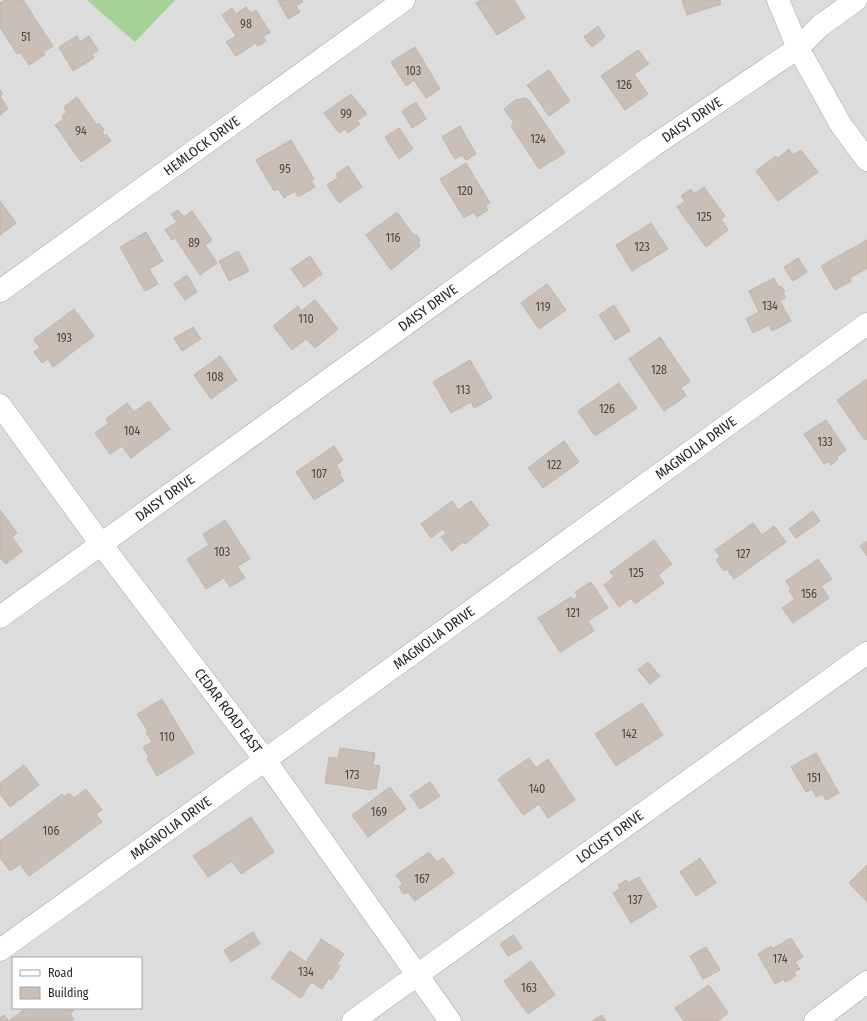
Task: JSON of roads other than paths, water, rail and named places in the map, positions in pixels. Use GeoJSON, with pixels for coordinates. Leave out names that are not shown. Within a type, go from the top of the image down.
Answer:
{"type":"FeatureCollection","features":[{"type":"Feature","properties":{"kind":"street","name":"HEMLOCK DRIVE"},"geometry":{"type":"LineString","coordinates":[[0,292],[404,0]]}},
{"type":"Feature","properties":{"kind":"street"},"geometry":{"type":"LineString","coordinates":[[778,0],[798,48],[842,125],[867,160]]}},
{"type":"Feature","properties":{"kind":"street","name":"DAISY DRIVE"},"geometry":{"type":"LineString","coordinates":[[0,617],[650,148],[798,48],[820,26],[856,0]]}},
{"type":"Feature","properties":{"kind":"street","name":"MAGNOLIA DRIVE"},"geometry":{"type":"LineString","coordinates":[[0,950],[867,324]]}},
{"type":"Feature","properties":{"kind":"street","name":"CEDAR ROAD EAST"},"geometry":{"type":"LineString","coordinates":[[0,405],[101,544],[265,760],[450,1021]]}},
{"type":"Feature","properties":{"kind":"street","name":"LOCUST DRIVE"},"geometry":{"type":"LineString","coordinates":[[353,1021],[867,653]]}},
{"type":"Feature","properties":{"kind":"street"},"geometry":{"type":"LineString","coordinates":[[815,1021],[867,982]]}}]}
